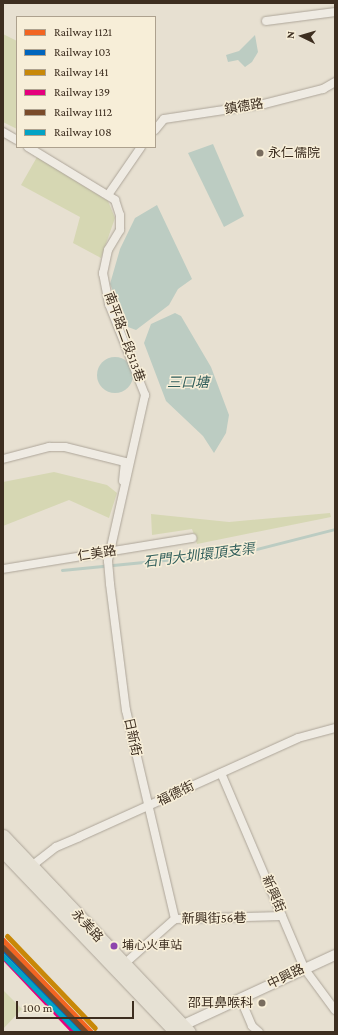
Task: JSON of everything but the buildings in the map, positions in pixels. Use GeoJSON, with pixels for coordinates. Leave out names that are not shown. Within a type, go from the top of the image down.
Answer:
{"type":"FeatureCollection","features":[{"type":"Feature","properties":{"kind":"main road","name":"永美路"},"geometry":{"type":"LineString","coordinates":[[3,836],[28,869],[180,1029]]}},
{"type":"Feature","properties":{"kind":"main road","name":"永美路"},"geometry":{"type":"LineString","coordinates":[[3,851],[28,869]]}},
{"type":"Feature","properties":{"kind":"street"},"geometry":{"type":"LineString","coordinates":[[266,20],[335,12]]}},
{"type":"Feature","properties":{"kind":"street","name":"鎮德路"},"geometry":{"type":"LineString","coordinates":[[156,129],[164,119],[264,104],[323,89],[335,82]]}},
{"type":"Feature","properties":{"kind":"street"},"geometry":{"type":"LineString","coordinates":[[3,132],[16,139]]}},
{"type":"Feature","properties":{"kind":"street","name":"南平路二段513巷"},"geometry":{"type":"LineString","coordinates":[[30,148],[115,200],[120,216],[120,230],[108,250],[103,273],[109,304],[145,395],[111,551]]}},
{"type":"Feature","properties":{"kind":"street"},"geometry":{"type":"LineString","coordinates":[[108,196],[140,148]]}},
{"type":"Feature","properties":{"kind":"street"},"geometry":{"type":"LineString","coordinates":[[3,459],[48,447],[65,447],[125,462],[123,485],[126,487]]}},
{"type":"Feature","properties":{"kind":"street","name":"仁美路"},"geometry":{"type":"LineString","coordinates":[[3,569],[192,538]]}},
{"type":"Feature","properties":{"kind":"street","name":"日新街"},"geometry":{"type":"LineString","coordinates":[[111,551],[109,566],[126,710],[147,808],[175,919]]}},
{"type":"Feature","properties":{"kind":"street","name":"福德街"},"geometry":{"type":"LineString","coordinates":[[28,869],[56,847],[147,808],[298,738],[335,728]]}},
{"type":"Feature","properties":{"kind":"street","name":"新興街"},"geometry":{"type":"LineString","coordinates":[[220,773],[304,968],[335,1010]]}},
{"type":"Feature","properties":{"kind":"street","name":"新興街56巷"},"geometry":{"type":"LineString","coordinates":[[121,968],[175,919],[282,916]]}},
{"type":"Feature","properties":{"kind":"street","name":"中興路"},"geometry":{"type":"LineString","coordinates":[[180,1029],[304,968],[335,955]]}},
{"type":"Feature","properties":{"kind":"street"},"geometry":{"type":"LineString","coordinates":[[241,1000],[252,1026],[259,1032]]}},
{"type":"Feature","properties":{"kind":"green space"},"geometry":{"type":"Polygon","coordinates":[[[3,34],[16,40],[16,128],[3,122],[3,34]]]}},
{"type":"Feature","properties":{"kind":"green space"},"geometry":{"type":"Polygon","coordinates":[[[37,157],[108,201],[115,218],[101,258],[73,243],[80,217],[21,185],[37,157]]]}},
{"type":"Feature","properties":{"kind":"green space"},"geometry":{"type":"Polygon","coordinates":[[[54,472],[107,485],[117,493],[109,518],[69,500],[3,526],[3,482],[54,472]]]}},
{"type":"Feature","properties":{"kind":"green space"},"geometry":{"type":"Polygon","coordinates":[[[330,513],[331,517],[197,544],[192,529],[152,535],[151,514],[229,522],[330,513]]]}},
{"type":"Feature","properties":{"kind":"green space"},"geometry":{"type":"Polygon","coordinates":[[[3,990],[22,1009],[3,1029],[3,990]]]}},
{"type":"Feature","properties":{"kind":"water"},"geometry":{"type":"Polygon","coordinates":[[[255,35],[258,52],[252,62],[245,67],[238,60],[228,62],[226,55],[239,51],[255,35]]]}},
{"type":"Feature","properties":{"kind":"water"},"geometry":{"type":"Polygon","coordinates":[[[213,144],[244,216],[224,227],[188,153],[213,144]]]}},
{"type":"Feature","properties":{"kind":"water"},"geometry":{"type":"Polygon","coordinates":[[[157,205],[192,279],[178,289],[169,305],[136,330],[128,327],[110,284],[120,249],[135,218],[157,205]]]}},
{"type":"Feature","properties":{"kind":"water","name":"三口塘"},"geometry":{"type":"Polygon","coordinates":[[[175,313],[181,316],[211,367],[229,415],[226,433],[214,453],[203,436],[166,401],[144,343],[151,324],[175,313]]]}},
{"type":"Feature","properties":{"kind":"water"},"geometry":{"type":"Polygon","coordinates":[[[119,357],[128,362],[132,368],[132,382],[128,388],[119,393],[111,393],[102,388],[98,382],[97,371],[102,362],[108,358],[119,357]]]}},
{"type":"Feature","properties":{"kind":"waterway","name":"石門大圳環頂支渠"},"geometry":{"type":"LineString","coordinates":[[62,570],[245,552],[335,529]]}},
{"type":"Feature","properties":{"kind":"rail line","name":"141"},"geometry":{"type":"LineString","coordinates":[[7,936],[95,1028]]}},
{"type":"Feature","properties":{"kind":"rail line","name":"1121"},"geometry":{"type":"LineString","coordinates":[[3,940],[91,1032]]}},
{"type":"Feature","properties":{"kind":"rail line","name":"1112"},"geometry":{"type":"LineString","coordinates":[[3,947],[86,1032]]}},
{"type":"Feature","properties":{"kind":"rail line","name":"103"},"geometry":{"type":"LineString","coordinates":[[3,949],[83,1032]]}},
{"type":"Feature","properties":{"kind":"rail line","name":"108"},"geometry":{"type":"LineString","coordinates":[[3,956],[78,1032]]}},
{"type":"Feature","properties":{"kind":"rail line","name":"139"},"geometry":{"type":"LineString","coordinates":[[3,957],[74,1032]]}},
{"type":"Feature","properties":{"kind":"place","name":"永仁儒院"},"geometry":{"type":"Point","coordinates":[260,153]}},
{"type":"Feature","properties":{"kind":"place","name":"埔心火車站"},"geometry":{"type":"Point","coordinates":[114,946]}},
{"type":"Feature","properties":{"kind":"place","name":"邵耳鼻喉科"},"geometry":{"type":"Point","coordinates":[262,1003]}}]}
